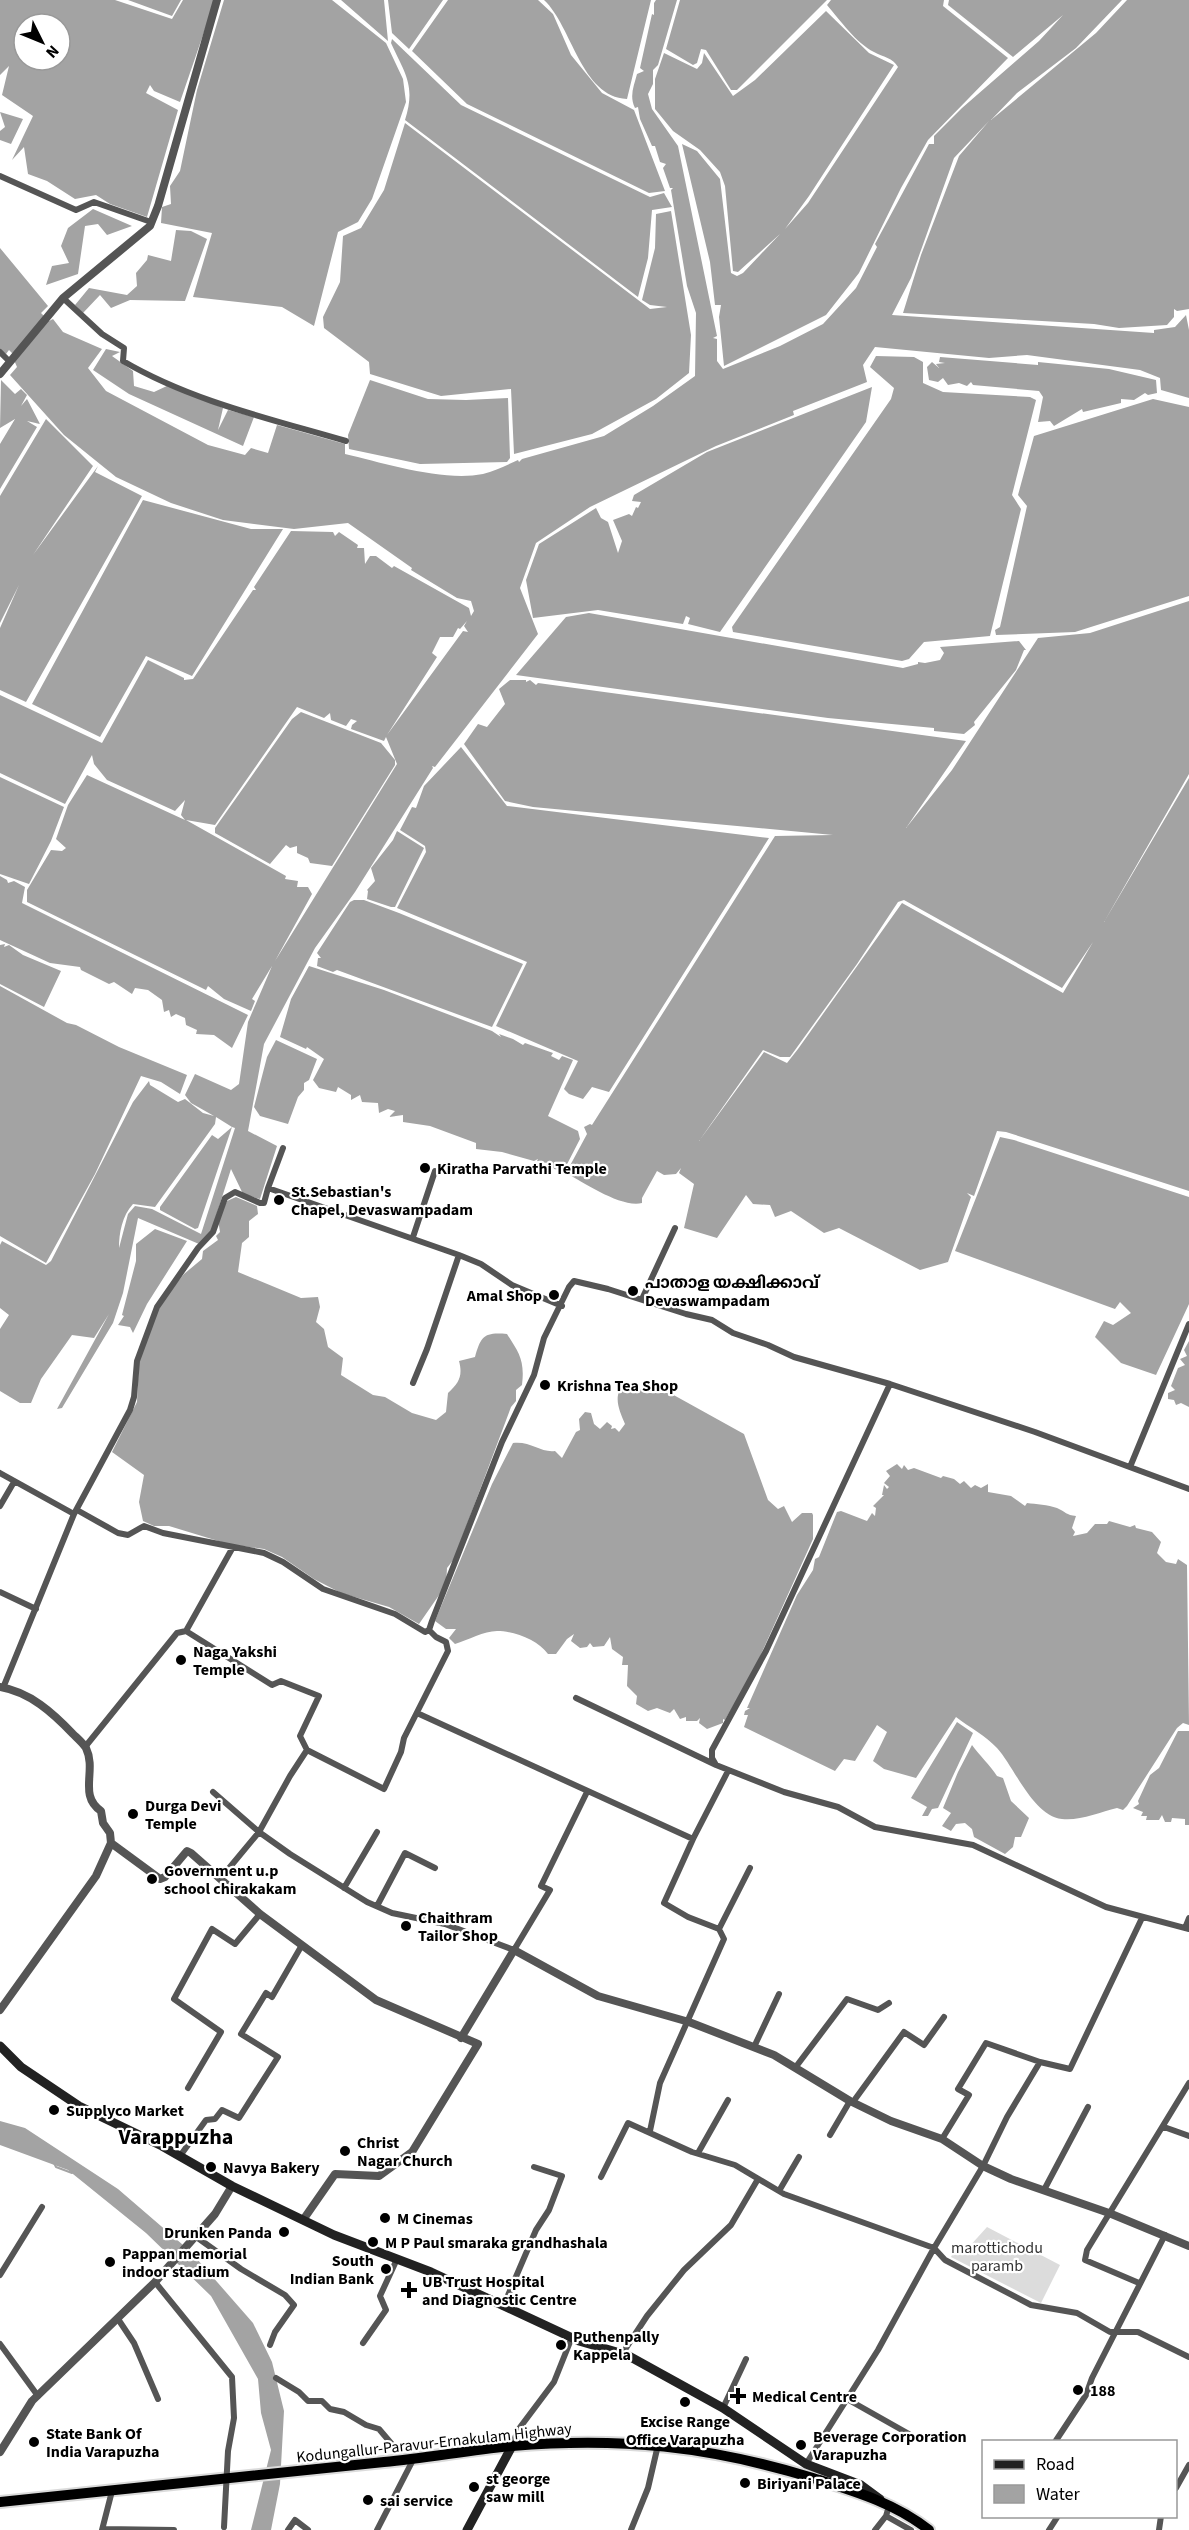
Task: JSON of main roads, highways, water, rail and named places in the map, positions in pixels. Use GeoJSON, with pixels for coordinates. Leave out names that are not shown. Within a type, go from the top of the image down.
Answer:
{"type":"FeatureCollection","features":[{"type":"Feature","properties":{"kind":"highway","name":"Kodungallur-Paravur-Ernakulam Highway"},"geometry":{"type":"LineString","coordinates":[[0,2502],[512,2446],[564,2443],[658,2444],[708,2451],[761,2463],[863,2494],[888,2511],[913,2517],[929,2530]]}},
{"type":"Feature","properties":{"kind":"main road"},"geometry":{"type":"LineString","coordinates":[[0,2046],[21,2067],[80,2106],[180,2156],[232,2186],[334,2235],[431,2272],[572,2337],[622,2354],[723,2408],[806,2464],[861,2485],[888,2511]]}},
{"type":"Feature","properties":{"kind":"main road"},"geometry":{"type":"LineString","coordinates":[[467,2530],[512,2446]]}},
{"type":"Feature","properties":{"kind":"water"},"geometry":{"type":"Polygon","coordinates":[[[0,0],[115,0],[172,19],[183,0],[215,0],[180,102],[154,91],[150,85],[146,93],[178,110],[147,217],[110,204],[96,195],[75,199],[47,181],[28,174],[24,147],[12,160],[33,116],[2,95],[9,66],[0,75],[0,0]]]}},
{"type":"Feature","properties":{"kind":"water"},"geometry":{"type":"Polygon","coordinates":[[[128,0],[181,0],[172,16],[128,0]]]}},
{"type":"Feature","properties":{"kind":"water"},"geometry":{"type":"Polygon","coordinates":[[[224,0],[332,0],[386,43],[403,79],[406,102],[372,199],[358,222],[338,232],[314,326],[282,307],[193,297],[212,233],[161,223],[162,207],[171,204],[170,186],[180,171],[197,90],[224,0]]]}},
{"type":"Feature","properties":{"kind":"water"},"geometry":{"type":"Polygon","coordinates":[[[341,0],[384,0],[388,41],[341,0]]]}},
{"type":"Feature","properties":{"kind":"water"},"geometry":{"type":"Polygon","coordinates":[[[388,0],[443,0],[409,49],[392,33],[388,0]]]}},
{"type":"Feature","properties":{"kind":"water"},"geometry":{"type":"Polygon","coordinates":[[[448,0],[538,0],[553,14],[571,55],[602,93],[634,110],[665,191],[649,193],[467,104],[412,51],[448,0]]]}},
{"type":"Feature","properties":{"kind":"water"},"geometry":{"type":"Polygon","coordinates":[[[544,0],[651,0],[627,99],[611,95],[588,74],[554,12],[544,0]]]}},
{"type":"Feature","properties":{"kind":"water"},"geometry":{"type":"Polygon","coordinates":[[[656,0],[677,0],[658,65],[653,70],[653,84],[648,94],[652,109],[678,146],[717,336],[713,338],[717,339],[717,361],[723,369],[780,346],[823,324],[856,288],[877,247],[875,244],[929,144],[934,144],[934,136],[962,108],[1039,41],[1063,15],[1013,57],[948,5],[949,0],[1122,0],[1076,48],[1017,93],[991,120],[1096,33],[1127,0],[1189,0],[1189,309],[1177,311],[1174,309],[1174,317],[1167,325],[1119,328],[1094,324],[903,313],[921,255],[959,156],[989,121],[954,158],[911,278],[892,315],[1154,333],[1154,330],[1175,327],[1186,315],[1189,330],[1189,398],[1161,390],[1160,378],[1140,370],[1027,355],[989,358],[875,347],[863,365],[867,382],[793,411],[794,415],[716,446],[590,507],[536,543],[520,588],[538,634],[435,767],[432,766],[433,768],[355,892],[315,948],[264,1044],[248,1131],[277,1146],[260,1199],[243,1194],[231,1169],[211,1232],[199,1244],[138,1218],[123,1293],[113,1323],[62,1408],[57,1409],[109,1314],[94,1338],[72,1335],[41,1379],[31,1403],[20,1403],[0,1391],[0,1329],[9,1315],[0,1308],[0,1245],[2,1241],[46,1265],[51,1261],[133,1102],[149,1081],[150,1085],[178,1102],[185,1099],[203,1113],[214,1116],[191,1103],[185,1095],[195,1074],[231,1090],[239,1084],[248,1022],[272,966],[252,999],[255,1001],[251,1011],[224,999],[208,986],[206,990],[27,902],[27,890],[51,850],[62,851],[66,848],[56,839],[68,805],[87,775],[185,820],[181,815],[185,800],[175,811],[107,780],[94,764],[92,755],[65,804],[0,773],[0,695],[102,743],[148,660],[184,680],[193,679],[253,590],[256,590],[254,587],[291,531],[333,532],[335,536],[339,532],[358,545],[357,548],[364,548],[365,564],[370,556],[376,556],[392,568],[394,566],[469,608],[471,616],[474,611],[471,601],[457,598],[411,570],[412,568],[348,523],[294,529],[223,520],[171,503],[116,477],[64,435],[10,375],[17,367],[14,360],[16,357],[9,350],[6,354],[0,350],[0,248],[48,306],[41,313],[49,321],[53,319],[63,332],[102,349],[88,368],[106,391],[208,445],[245,455],[251,448],[268,453],[277,425],[345,444],[345,454],[432,474],[467,476],[487,473],[518,460],[519,462],[522,459],[604,436],[653,406],[695,376],[696,313],[687,286],[671,190],[673,188],[670,188],[663,168],[666,164],[660,162],[655,146],[652,146],[640,119],[638,107],[635,108],[632,99],[637,74],[644,71],[640,68],[652,14],[654,15],[656,0]],[[467,621],[460,629],[458,628],[453,637],[440,637],[432,653],[437,657],[387,735],[463,631],[468,632],[464,626],[467,621]],[[297,707],[215,825],[186,820],[286,876],[285,879],[298,881],[297,887],[308,887],[312,894],[275,961],[397,764],[386,737],[384,741],[351,729],[357,721],[351,719],[346,726],[331,720],[330,713],[324,718],[297,707]],[[216,1117],[215,1124],[155,1207],[133,1204],[129,1209],[122,1225],[119,1248],[128,1214],[135,1206],[152,1209],[201,1234],[235,1128],[216,1117]]]}},
{"type":"Feature","properties":{"kind":"water"},"geometry":{"type":"Polygon","coordinates":[[[680,0],[827,0],[737,90],[731,90],[706,50],[701,49],[697,63],[693,65],[666,49],[680,0]]]}},
{"type":"Feature","properties":{"kind":"water"},"geometry":{"type":"Polygon","coordinates":[[[831,0],[944,0],[943,6],[1008,58],[928,140],[901,188],[859,273],[826,315],[724,366],[719,317],[721,305],[715,305],[710,262],[682,144],[697,151],[720,179],[731,273],[737,276],[743,273],[780,234],[738,272],[733,271],[725,186],[720,172],[700,150],[673,131],[655,109],[655,79],[664,53],[697,69],[702,63],[704,53],[733,96],[755,80],[826,11],[869,53],[894,65],[785,229],[808,203],[898,67],[888,58],[867,48],[855,37],[827,5],[831,0]]]}},
{"type":"Feature","properties":{"kind":"water"},"geometry":{"type":"Polygon","coordinates":[[[392,39],[461,105],[650,197],[664,193],[672,207],[652,210],[648,258],[638,297],[405,120],[409,88],[391,43],[392,39]]]}},
{"type":"Feature","properties":{"kind":"water"},"geometry":{"type":"Polygon","coordinates":[[[0,112],[23,119],[11,144],[0,140],[0,131],[5,127],[0,112]]]}},
{"type":"Feature","properties":{"kind":"water"},"geometry":{"type":"Polygon","coordinates":[[[405,123],[650,309],[667,307],[650,305],[642,300],[655,248],[656,214],[671,211],[691,335],[689,373],[656,399],[592,434],[514,454],[511,389],[441,396],[370,374],[369,362],[324,328],[323,317],[340,282],[343,236],[361,228],[384,190],[405,123]]]}},
{"type":"Feature","properties":{"kind":"water"},"geometry":{"type":"Polygon","coordinates":[[[93,209],[132,226],[107,235],[98,224],[85,226],[78,274],[46,285],[52,266],[69,263],[61,246],[68,228],[93,209]]]}},
{"type":"Feature","properties":{"kind":"water"},"geometry":{"type":"Polygon","coordinates":[[[176,230],[191,231],[207,239],[185,301],[130,300],[111,308],[100,295],[83,313],[75,305],[89,288],[127,295],[137,286],[136,273],[147,260],[148,255],[171,261],[176,230]]]}},
{"type":"Feature","properties":{"kind":"water"},"geometry":{"type":"Polygon","coordinates":[[[106,349],[120,352],[112,356],[133,371],[134,386],[154,392],[169,385],[223,408],[218,430],[228,410],[254,417],[243,446],[129,394],[93,370],[106,349]]]}},
{"type":"Feature","properties":{"kind":"water"},"geometry":{"type":"Polygon","coordinates":[[[876,356],[914,357],[923,362],[923,383],[943,392],[1030,397],[1036,400],[1012,495],[1021,509],[990,636],[924,642],[909,659],[902,661],[733,632],[732,627],[891,399],[894,388],[870,367],[876,356]]]}},
{"type":"Feature","properties":{"kind":"water"},"geometry":{"type":"Polygon","coordinates":[[[940,357],[1038,365],[1038,362],[1109,369],[1156,380],[1157,393],[1148,395],[1145,393],[1134,400],[1121,399],[1121,403],[1083,412],[1082,409],[1054,426],[1050,421],[1038,422],[1043,397],[1039,391],[973,385],[971,382],[967,386],[959,383],[948,385],[943,378],[938,382],[929,380],[927,367],[932,362],[939,368],[936,364],[945,363],[939,362],[940,357]]]}},
{"type":"Feature","properties":{"kind":"water"},"geometry":{"type":"Polygon","coordinates":[[[1,380],[15,394],[21,389],[27,395],[21,406],[27,399],[40,424],[27,421],[37,427],[0,489],[0,444],[15,419],[0,428],[1,380]]]}},
{"type":"Feature","properties":{"kind":"water"},"geometry":{"type":"Polygon","coordinates":[[[370,380],[428,399],[508,398],[510,458],[507,462],[420,464],[349,449],[348,435],[370,380]]]}},
{"type":"Feature","properties":{"kind":"water"},"geometry":{"type":"Polygon","coordinates":[[[872,387],[866,422],[720,632],[688,624],[690,618],[686,616],[683,624],[598,610],[533,618],[526,580],[539,544],[596,508],[601,518],[608,522],[618,553],[622,541],[613,520],[629,514],[632,516],[641,502],[632,501],[634,495],[707,452],[872,387]]]}},
{"type":"Feature","properties":{"kind":"water"},"geometry":{"type":"Polygon","coordinates":[[[1153,399],[1189,407],[1189,596],[1075,632],[996,635],[995,630],[1000,627],[1027,506],[1018,495],[1034,436],[1153,399]]]}},
{"type":"Feature","properties":{"kind":"water"},"geometry":{"type":"Polygon","coordinates":[[[46,419],[93,466],[33,555],[98,466],[95,472],[142,496],[26,702],[0,690],[0,628],[19,585],[0,623],[0,496],[46,419]]]}},
{"type":"Feature","properties":{"kind":"water"},"geometry":{"type":"Polygon","coordinates":[[[143,500],[251,529],[283,529],[192,676],[146,656],[100,737],[32,704],[143,500]]]}},
{"type":"Feature","properties":{"kind":"water"},"geometry":{"type":"Polygon","coordinates":[[[1189,601],[1189,774],[1104,922],[1189,778],[1189,1191],[997,1131],[974,1196],[967,1193],[971,1197],[948,1262],[920,1270],[839,1228],[824,1233],[791,1211],[775,1217],[770,1205],[753,1204],[746,1195],[717,1238],[684,1228],[694,1184],[679,1173],[681,1168],[676,1174],[664,1175],[657,1171],[642,1198],[642,1203],[633,1204],[603,1194],[566,1173],[587,1134],[584,1127],[592,1125],[775,836],[833,835],[533,807],[505,801],[464,744],[478,724],[487,727],[505,704],[499,689],[510,680],[526,680],[526,682],[530,680],[536,685],[538,683],[966,741],[906,828],[952,770],[1038,638],[1090,633],[1189,601]],[[904,900],[898,902],[857,964],[790,1057],[780,1057],[763,1050],[699,1141],[764,1052],[787,1063],[902,903],[1063,993],[1093,942],[1062,988],[904,900]]]}},
{"type":"Feature","properties":{"kind":"water"},"geometry":{"type":"Polygon","coordinates":[[[589,613],[903,668],[918,664],[918,662],[940,660],[944,653],[940,647],[1019,641],[1026,650],[1016,670],[974,722],[975,725],[964,734],[934,731],[934,728],[828,718],[516,675],[566,617],[589,613]]]}},
{"type":"Feature","properties":{"kind":"water"},"geometry":{"type":"Polygon","coordinates":[[[301,712],[381,743],[395,760],[395,765],[332,866],[310,863],[308,858],[297,853],[297,846],[290,848],[286,845],[270,864],[215,833],[215,828],[292,719],[301,712]]]}},
{"type":"Feature","properties":{"kind":"water"},"geometry":{"type":"Polygon","coordinates":[[[461,747],[507,806],[769,838],[609,1092],[592,1087],[583,1099],[569,1094],[564,1089],[578,1061],[496,1026],[527,962],[397,908],[426,852],[425,846],[400,830],[412,807],[416,808],[424,786],[461,747]]]}},
{"type":"Feature","properties":{"kind":"water"},"geometry":{"type":"Polygon","coordinates":[[[0,777],[64,807],[51,841],[29,884],[0,874],[0,777]]]}},
{"type":"Feature","properties":{"kind":"water"},"geometry":{"type":"Polygon","coordinates":[[[397,831],[424,848],[395,907],[391,907],[367,899],[367,890],[375,881],[371,868],[393,840],[397,831]]]}},
{"type":"Feature","properties":{"kind":"water"},"geometry":{"type":"Polygon","coordinates":[[[0,876],[8,883],[14,881],[25,887],[22,903],[248,1015],[232,1048],[214,1035],[196,1034],[197,1030],[186,1025],[185,1018],[176,1014],[171,1017],[169,1010],[164,1012],[162,1000],[148,990],[135,988],[132,994],[114,982],[109,984],[81,970],[80,967],[50,963],[0,940],[0,876]]]}},
{"type":"Feature","properties":{"kind":"water"},"geometry":{"type":"Polygon","coordinates":[[[364,900],[399,913],[523,964],[492,1027],[337,970],[333,972],[317,966],[318,958],[321,958],[317,953],[350,902],[364,900]]]}},
{"type":"Feature","properties":{"kind":"water"},"geometry":{"type":"Polygon","coordinates":[[[5,944],[4,947],[9,945],[23,955],[61,971],[44,1007],[0,984],[0,945],[5,944]]]}},
{"type":"Feature","properties":{"kind":"water"},"geometry":{"type":"Polygon","coordinates":[[[309,966],[384,990],[492,1031],[501,1037],[499,1034],[523,1045],[525,1043],[553,1053],[551,1056],[559,1060],[562,1056],[573,1060],[548,1116],[578,1131],[580,1139],[562,1174],[557,1174],[559,1170],[554,1169],[552,1164],[537,1161],[538,1159],[534,1161],[502,1152],[476,1149],[476,1143],[430,1126],[403,1122],[403,1115],[389,1117],[395,1111],[388,1109],[379,1113],[378,1103],[362,1102],[360,1095],[351,1100],[351,1095],[338,1087],[336,1092],[319,1088],[313,1080],[324,1059],[307,1047],[306,1049],[280,1037],[291,999],[309,966]]]}},
{"type":"Feature","properties":{"kind":"water"},"geometry":{"type":"Polygon","coordinates":[[[0,986],[67,1023],[187,1075],[180,1094],[161,1082],[141,1076],[95,1174],[46,1263],[0,1236],[0,986]]]}},
{"type":"Feature","properties":{"kind":"water"},"geometry":{"type":"Polygon","coordinates":[[[276,1040],[317,1059],[309,1080],[304,1083],[304,1090],[298,1097],[288,1124],[260,1116],[254,1107],[267,1057],[276,1040]]]}},
{"type":"Feature","properties":{"kind":"water"},"geometry":{"type":"Polygon","coordinates":[[[232,1127],[198,1228],[195,1229],[160,1210],[160,1207],[212,1135],[218,1139],[232,1127]]]}},
{"type":"Feature","properties":{"kind":"water"},"geometry":{"type":"Polygon","coordinates":[[[1000,1137],[1189,1197],[1189,1304],[1156,1375],[1121,1363],[1095,1337],[1104,1321],[1113,1325],[1131,1313],[1120,1302],[1115,1309],[955,1251],[1000,1137]]]}},
{"type":"Feature","properties":{"kind":"water"},"geometry":{"type":"Polygon","coordinates":[[[236,1197],[257,1206],[258,1214],[249,1221],[249,1237],[242,1243],[238,1272],[301,1298],[318,1297],[320,1307],[316,1322],[324,1329],[328,1347],[343,1358],[341,1375],[373,1395],[385,1397],[412,1413],[436,1420],[446,1412],[448,1393],[459,1379],[461,1371],[459,1361],[475,1357],[479,1344],[485,1337],[493,1334],[507,1334],[520,1357],[523,1369],[522,1385],[516,1390],[516,1401],[511,1407],[454,1559],[447,1568],[446,1585],[419,1624],[389,1607],[341,1593],[314,1579],[282,1557],[264,1549],[228,1544],[169,1526],[154,1526],[143,1521],[139,1502],[144,1475],[112,1452],[137,1402],[139,1358],[159,1305],[184,1274],[202,1259],[203,1251],[218,1240],[216,1236],[220,1232],[218,1220],[227,1201],[236,1197]]]}},
{"type":"Feature","properties":{"kind":"water"},"geometry":{"type":"Polygon","coordinates":[[[155,1229],[187,1241],[147,1304],[133,1333],[130,1327],[118,1325],[124,1316],[122,1315],[136,1261],[136,1244],[155,1229]]]}},
{"type":"Feature","properties":{"kind":"water"},"geometry":{"type":"Polygon","coordinates":[[[1189,1341],[1189,1407],[1181,1403],[1176,1405],[1174,1400],[1168,1399],[1168,1393],[1175,1390],[1171,1386],[1178,1368],[1185,1365],[1180,1359],[1187,1356],[1184,1350],[1189,1341]]]}},
{"type":"Feature","properties":{"kind":"water"},"geometry":{"type":"Polygon","coordinates":[[[625,1382],[649,1393],[670,1393],[744,1434],[768,1500],[778,1509],[784,1506],[792,1522],[802,1513],[813,1515],[813,1539],[753,1672],[725,1720],[723,1719],[723,1723],[707,1729],[699,1723],[700,1718],[697,1721],[686,1721],[686,1717],[680,1719],[674,1709],[670,1713],[657,1708],[648,1711],[636,1704],[637,1696],[627,1686],[628,1665],[622,1665],[623,1657],[612,1649],[610,1637],[604,1646],[593,1647],[590,1643],[587,1647],[580,1648],[571,1641],[574,1634],[567,1639],[556,1654],[548,1654],[538,1644],[504,1631],[487,1632],[455,1644],[449,1638],[456,1629],[446,1629],[435,1621],[492,1484],[513,1443],[555,1451],[562,1458],[576,1432],[580,1430],[579,1419],[585,1412],[591,1413],[594,1424],[600,1429],[607,1422],[612,1426],[611,1429],[615,1428],[619,1432],[625,1424],[618,1397],[625,1382]]]}},
{"type":"Feature","properties":{"kind":"water"},"geometry":{"type":"Polygon","coordinates":[[[897,1464],[902,1469],[904,1465],[908,1470],[914,1468],[941,1478],[943,1476],[954,1479],[960,1484],[964,1481],[971,1488],[975,1485],[981,1488],[988,1484],[988,1492],[1011,1496],[1025,1506],[1027,1503],[1057,1508],[1076,1516],[1072,1528],[1075,1532],[1073,1536],[1087,1533],[1095,1524],[1107,1524],[1109,1521],[1130,1527],[1135,1525],[1136,1528],[1152,1532],[1161,1542],[1157,1553],[1166,1562],[1176,1564],[1178,1559],[1187,1565],[1189,1725],[1183,1723],[1177,1728],[1123,1810],[1117,1808],[1069,1819],[1052,1816],[1033,1800],[997,1748],[956,1717],[916,1778],[884,1769],[873,1761],[887,1732],[877,1725],[855,1761],[844,1759],[835,1771],[744,1727],[748,1715],[744,1715],[745,1711],[750,1708],[747,1708],[797,1595],[813,1570],[815,1559],[819,1557],[837,1512],[841,1511],[867,1521],[872,1513],[875,1516],[876,1508],[873,1506],[884,1495],[882,1495],[884,1485],[887,1489],[889,1487],[884,1483],[890,1476],[886,1471],[897,1464]]]}},
{"type":"Feature","properties":{"kind":"water"},"geometry":{"type":"Polygon","coordinates":[[[957,1722],[973,1733],[938,1808],[932,1809],[928,1816],[922,1816],[927,1807],[911,1798],[957,1722]]]}},
{"type":"Feature","properties":{"kind":"water"},"geometry":{"type":"Polygon","coordinates":[[[1178,1731],[1189,1731],[1189,1825],[1185,1825],[1185,1819],[1172,1818],[1171,1822],[1165,1822],[1162,1815],[1159,1820],[1146,1820],[1147,1816],[1141,1816],[1143,1812],[1133,1808],[1139,1804],[1138,1801],[1150,1775],[1159,1768],[1178,1731]]]}},
{"type":"Feature","properties":{"kind":"water"},"geometry":{"type":"Polygon","coordinates":[[[972,1745],[997,1776],[1003,1778],[1011,1801],[1029,1818],[1021,1837],[1015,1837],[1013,1847],[1005,1854],[974,1837],[972,1829],[965,1823],[956,1824],[951,1831],[942,1826],[951,1813],[943,1808],[972,1745]]]}},
{"type":"Feature","properties":{"kind":"water"},"geometry":{"type":"Polygon","coordinates":[[[0,2121],[25,2128],[118,2189],[190,2251],[253,2323],[272,2362],[284,2411],[280,2484],[271,2530],[251,2530],[271,2450],[261,2413],[258,2379],[211,2296],[146,2233],[68,2170],[0,2145],[0,2121]]]}},
{"type":"Feature","properties":{"kind":"waterway"},"geometry":{"type":"LineString","coordinates":[[54,2163],[56,2167],[72,2173]]}},
{"type":"Feature","properties":{"kind":"place","name":"Kiratha Parvathi Temple"},"geometry":{"type":"Point","coordinates":[425,1168]}},
{"type":"Feature","properties":{"kind":"place","name":"St.Sebastian's Chapel, Devaswampadam"},"geometry":{"type":"Point","coordinates":[279,1200]}},
{"type":"Feature","properties":{"kind":"place","name":"പാതാള യക്ഷിക്കാവ് Devaswampadam"},"geometry":{"type":"Point","coordinates":[633,1291]}},
{"type":"Feature","properties":{"kind":"place","name":"Amal Shop"},"geometry":{"type":"Point","coordinates":[554,1295]}},
{"type":"Feature","properties":{"kind":"place","name":"Krishna Tea Shop"},"geometry":{"type":"Point","coordinates":[545,1385]}},
{"type":"Feature","properties":{"kind":"place","name":"Naga Yakshi Temple"},"geometry":{"type":"Point","coordinates":[181,1660]}},
{"type":"Feature","properties":{"kind":"place","name":"Durga Devi Temple"},"geometry":{"type":"Point","coordinates":[133,1814]}},
{"type":"Feature","properties":{"kind":"place","name":"Government u.p school chirakakam"},"geometry":{"type":"Point","coordinates":[152,1879]}},
{"type":"Feature","properties":{"kind":"place","name":"Chaithram Tailor Shop"},"geometry":{"type":"Point","coordinates":[406,1926]}},
{"type":"Feature","properties":{"kind":"place","name":"Supplyco Market"},"geometry":{"type":"Point","coordinates":[54,2110]}},
{"type":"Feature","properties":{"kind":"place","name":"Christ Nagar Church"},"geometry":{"type":"Point","coordinates":[345,2151]}},
{"type":"Feature","properties":{"kind":"place","name":"Navya Bakery"},"geometry":{"type":"Point","coordinates":[211,2167]}},
{"type":"Feature","properties":{"kind":"place","name":"M Cinemas"},"geometry":{"type":"Point","coordinates":[385,2218]}},
{"type":"Feature","properties":{"kind":"place","name":"Drunken Panda"},"geometry":{"type":"Point","coordinates":[284,2232]}},
{"type":"Feature","properties":{"kind":"place","name":"M P Paul smaraka grandhashala"},"geometry":{"type":"Point","coordinates":[373,2242]}},
{"type":"Feature","properties":{"kind":"place","name":"Pappan memorial indoor stadium"},"geometry":{"type":"Point","coordinates":[110,2262]}},
{"type":"Feature","properties":{"kind":"place","name":"South Indian Bank"},"geometry":{"type":"Point","coordinates":[386,2269]}},
{"type":"Feature","properties":{"kind":"place","name":"UB Trust Hospital and Diagnostic Centre"},"geometry":{"type":"Point","coordinates":[409,2290]}},
{"type":"Feature","properties":{"kind":"place","name":"Puthenpally Kappela"},"geometry":{"type":"Point","coordinates":[561,2345]}},
{"type":"Feature","properties":{"kind":"place","name":"188"},"geometry":{"type":"Point","coordinates":[1078,2390]}},
{"type":"Feature","properties":{"kind":"place","name":"Medical Centre"},"geometry":{"type":"Point","coordinates":[738,2396]}},
{"type":"Feature","properties":{"kind":"place","name":"Excise Range Office Varapuzha"},"geometry":{"type":"Point","coordinates":[685,2402]}},
{"type":"Feature","properties":{"kind":"place","name":"State Bank Of India Varapuzha"},"geometry":{"type":"Point","coordinates":[34,2442]}},
{"type":"Feature","properties":{"kind":"place","name":"Beverage Corporation Varapuzha"},"geometry":{"type":"Point","coordinates":[801,2445]}},
{"type":"Feature","properties":{"kind":"place","name":"Biriyani Palace"},"geometry":{"type":"Point","coordinates":[745,2483]}},
{"type":"Feature","properties":{"kind":"place","name":"st george saw mill"},"geometry":{"type":"Point","coordinates":[474,2487]}},
{"type":"Feature","properties":{"kind":"place","name":"sai service"},"geometry":{"type":"Point","coordinates":[368,2500]}},
{"type":"Feature","properties":{"kind":"district","name":"Varappuzha"},"geometry":{"type":"Point","coordinates":[176,2136]}},
{"type":"Feature","properties":{"kind":"park label","name":"marottichodu paramb"},"geometry":{"type":"Point","coordinates":[997,2256]}}]}
